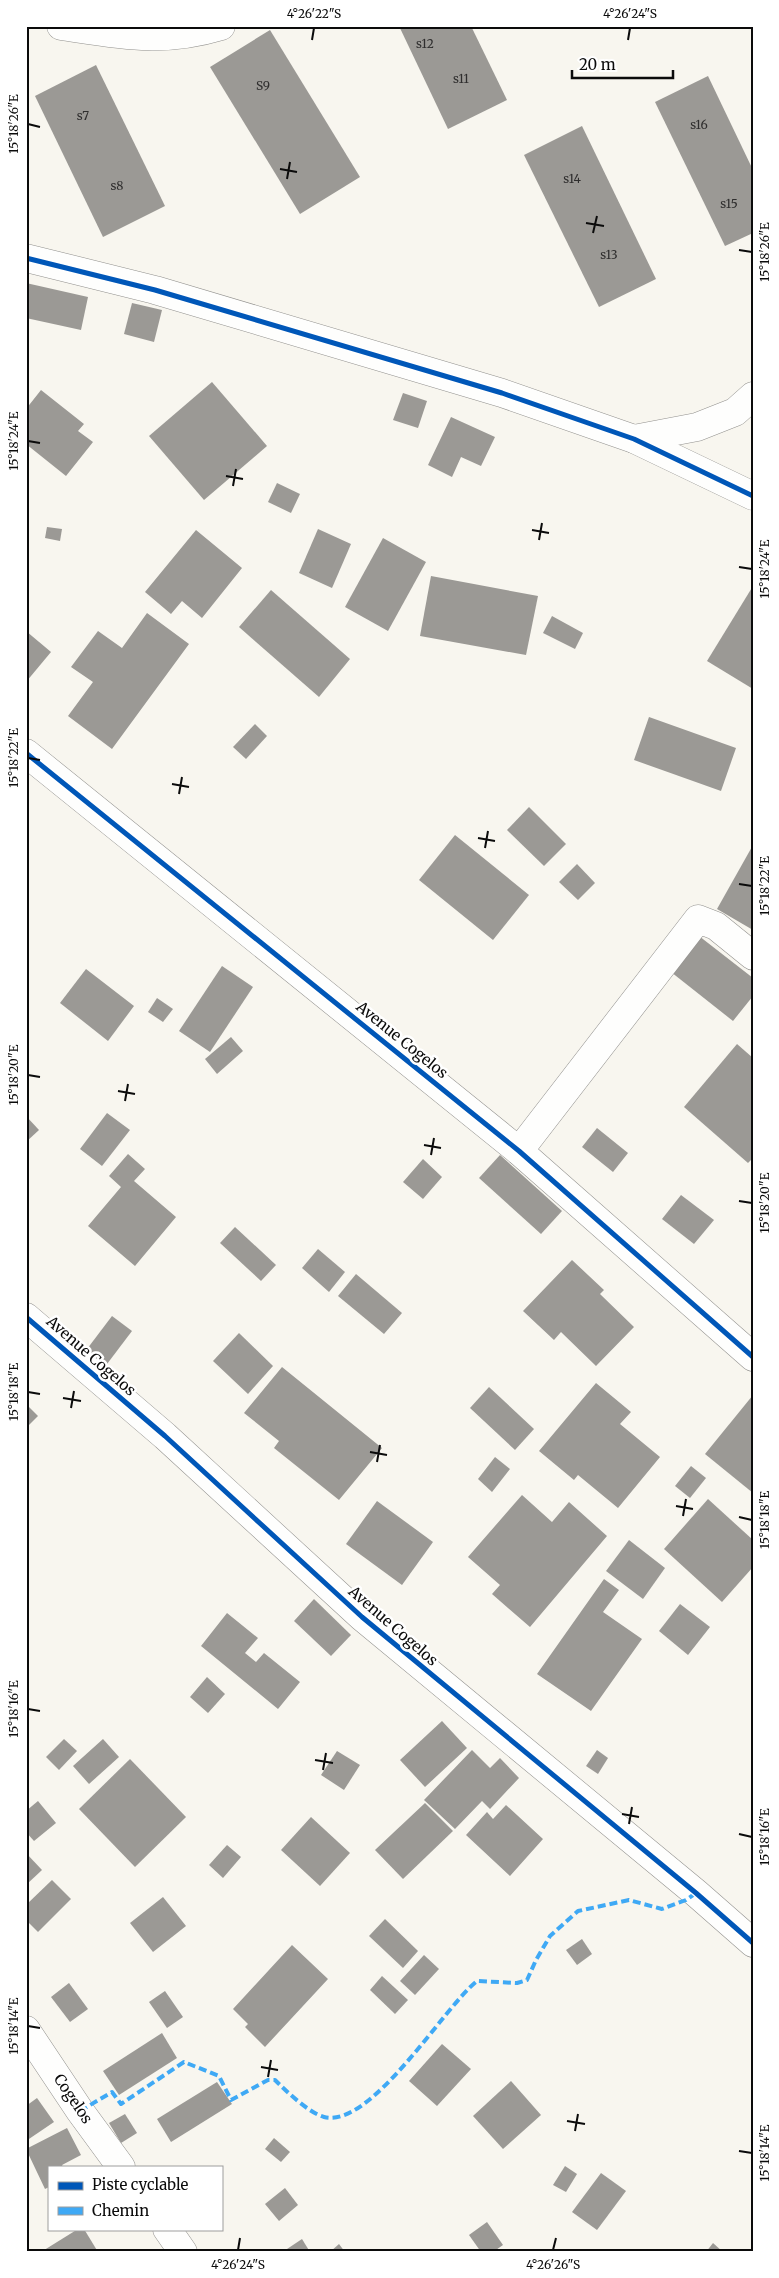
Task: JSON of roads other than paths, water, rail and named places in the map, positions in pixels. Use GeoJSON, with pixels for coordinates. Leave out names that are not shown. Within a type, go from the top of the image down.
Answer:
{"type":"FeatureCollection","features":[{"type":"Feature","properties":{"kind":"street"},"geometry":{"type":"LineString","coordinates":[[61,26],[137,38],[194,34],[221,26]]}},
{"type":"Feature","properties":{"kind":"street"},"geometry":{"type":"LineString","coordinates":[[26,258],[155,290],[502,392],[634,439],[753,496]]}},
{"type":"Feature","properties":{"kind":"street"},"geometry":{"type":"LineString","coordinates":[[634,439],[697,427],[735,412],[753,396]]}},
{"type":"Feature","properties":{"kind":"street","name":"Avenue Cogelos"},"geometry":{"type":"LineString","coordinates":[[26,753],[519,1151],[753,1358]]}},
{"type":"Feature","properties":{"kind":"street"},"geometry":{"type":"LineString","coordinates":[[519,1151],[698,919],[716,926],[753,956]]}},
{"type":"Feature","properties":{"kind":"street","name":"Avenue Cogelos"},"geometry":{"type":"LineString","coordinates":[[26,1317],[165,1436],[362,1617],[696,1893],[753,1944]]}},
{"type":"Feature","properties":{"kind":"street","name":"Cogelos"},"geometry":{"type":"LineString","coordinates":[[26,2030],[80,2111],[120,2166]]}},
{"type":"Feature","properties":{"kind":"street"},"geometry":{"type":"LineString","coordinates":[[168,2230],[183,2252]]}}]}
